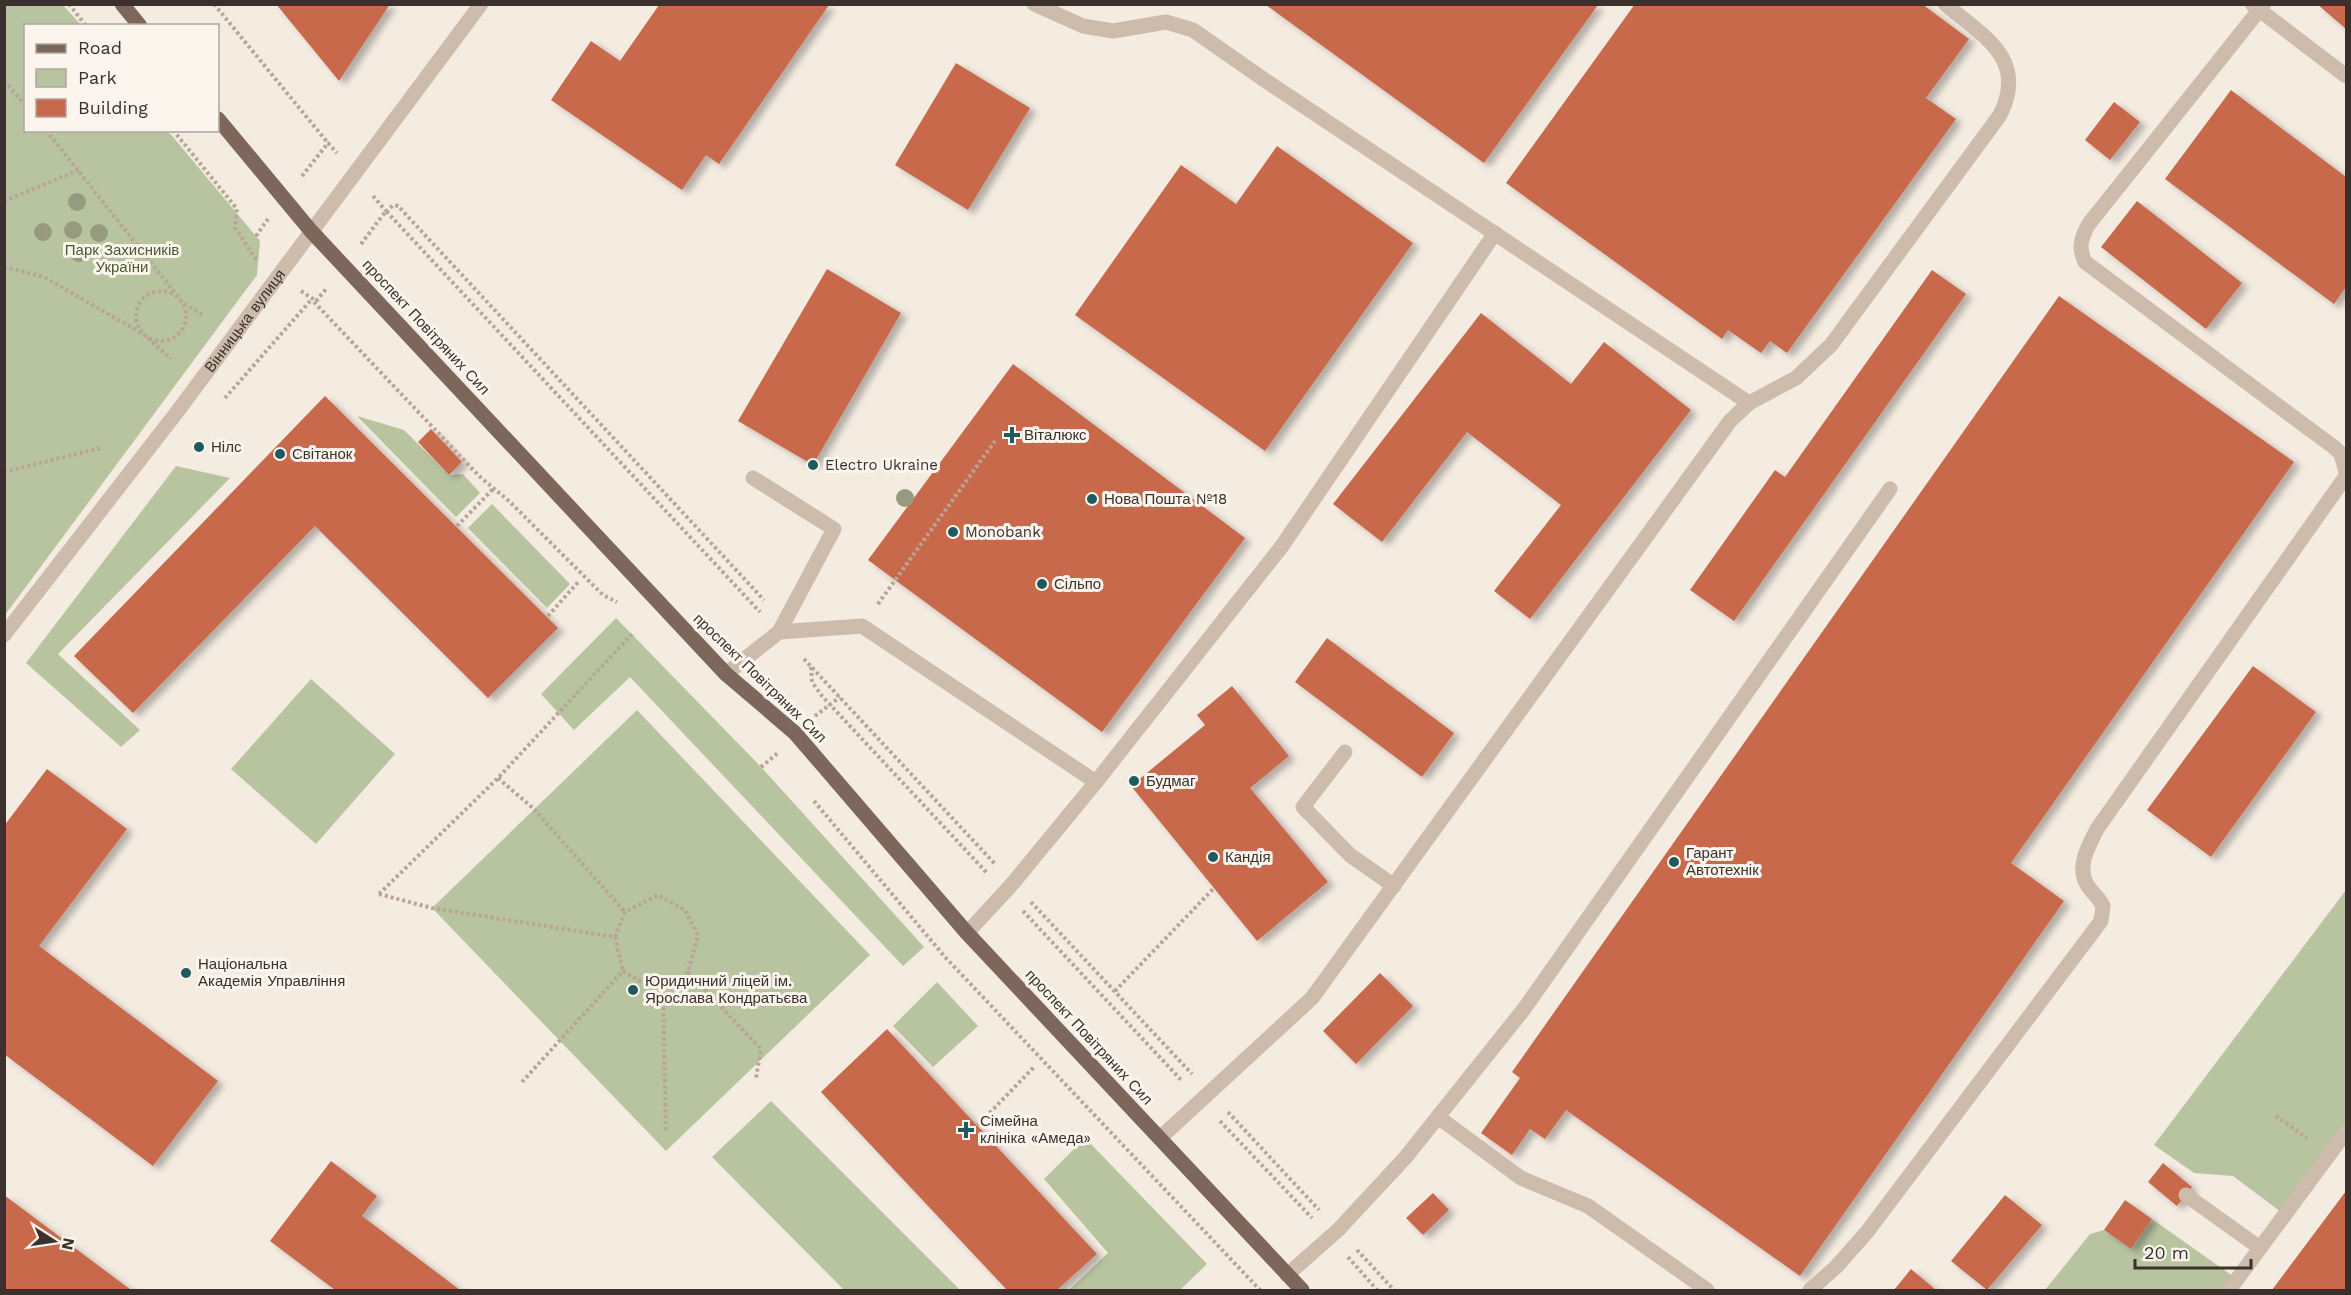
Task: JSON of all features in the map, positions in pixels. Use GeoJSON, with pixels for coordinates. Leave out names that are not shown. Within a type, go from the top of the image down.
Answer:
{"type":"FeatureCollection","features":[{"type":"Feature","properties":{"kind":"main road"},"geometry":{"type":"LineString","coordinates":[[122,4],[138,24]]}},
{"type":"Feature","properties":{"kind":"main road","name":"проспект Повітряних Сил"},"geometry":{"type":"LineString","coordinates":[[219,120],[311,231],[726,674],[795,733],[968,933],[1302,1290]]}},
{"type":"Feature","properties":{"kind":"street","name":"Вінницька вулиця"},"geometry":{"type":"LineString","coordinates":[[4,635],[177,412],[481,4]]}},
{"type":"Feature","properties":{"kind":"street"},"geometry":{"type":"LineString","coordinates":[[1034,4],[1083,27],[1113,31],[1166,22],[1193,30],[1749,403]]}},
{"type":"Feature","properties":{"kind":"street"},"geometry":{"type":"LineString","coordinates":[[1160,1138],[1303,1008],[1731,421],[1749,403],[1796,378],[1831,345],[2005,106],[2011,82],[2002,56],[1993,44],[1945,4]]}},
{"type":"Feature","properties":{"kind":"street"},"geometry":{"type":"LineString","coordinates":[[1810,1290],[1836,1267],[1867,1232],[2101,921],[2103,906],[2086,884],[2082,868],[2086,851],[2097,829],[2346,474],[2341,454],[2335,448],[2085,262],[2079,250],[2081,238],[2088,225],[2259,6],[2346,76]]}},
{"type":"Feature","properties":{"kind":"street"},"geometry":{"type":"LineString","coordinates":[[968,933],[1009,888],[1096,782],[1282,546],[1495,233]]}},
{"type":"Feature","properties":{"kind":"street"},"geometry":{"type":"LineString","coordinates":[[726,674],[785,628],[834,529],[753,478]]}},
{"type":"Feature","properties":{"kind":"street"},"geometry":{"type":"LineString","coordinates":[[1287,1275],[1334,1233],[1405,1158],[1524,1009],[1890,489]]}},
{"type":"Feature","properties":{"kind":"street"},"geometry":{"type":"LineString","coordinates":[[785,628],[862,626],[1096,782]]}},
{"type":"Feature","properties":{"kind":"street"},"geometry":{"type":"LineString","coordinates":[[1345,752],[1303,807],[1350,855],[1394,886]]}},
{"type":"Feature","properties":{"kind":"street"},"geometry":{"type":"LineString","coordinates":[[1438,1117],[1521,1178],[1588,1206],[1707,1290]]}},
{"type":"Feature","properties":{"kind":"street"},"geometry":{"type":"LineString","coordinates":[[2229,1290],[2346,1132]]}},
{"type":"Feature","properties":{"kind":"street"},"geometry":{"type":"LineString","coordinates":[[2186,1195],[2260,1248]]}},
{"type":"Feature","properties":{"kind":"path"},"geometry":{"type":"LineString","coordinates":[[69,4],[84,24]]}},
{"type":"Feature","properties":{"kind":"path"},"geometry":{"type":"LineString","coordinates":[[214,4],[328,143]]}},
{"type":"Feature","properties":{"kind":"path"},"geometry":{"type":"LineString","coordinates":[[4,81],[24,104]]}},
{"type":"Feature","properties":{"kind":"path"},"geometry":{"type":"LineString","coordinates":[[4,267],[44,277],[149,339],[164,341],[179,334],[186,320],[183,303],[48,132]]}},
{"type":"Feature","properties":{"kind":"path"},"geometry":{"type":"LineString","coordinates":[[175,132],[237,209],[235,228],[244,239],[246,249],[276,277],[316,303],[487,484],[510,501],[603,595],[620,605]]}},
{"type":"Feature","properties":{"kind":"path"},"geometry":{"type":"LineString","coordinates":[[4,201],[79,170]]}},
{"type":"Feature","properties":{"kind":"path"},"geometry":{"type":"LineString","coordinates":[[316,303],[387,212],[393,205],[398,206],[785,628],[811,666],[1009,888],[1114,991],[1204,1096],[1334,1233],[1377,1290]]}},
{"type":"Feature","properties":{"kind":"path"},"geometry":{"type":"LineString","coordinates":[[387,212],[785,628],[805,646],[811,666],[812,682],[822,696],[1009,888],[1334,1233],[1394,1290]]}},
{"type":"Feature","properties":{"kind":"path"},"geometry":{"type":"LineString","coordinates":[[254,250],[276,277],[316,301],[345,267]]}},
{"type":"Feature","properties":{"kind":"path"},"geometry":{"type":"LineString","coordinates":[[171,359],[138,327],[136,312],[144,297],[161,290],[177,296],[183,303],[204,316]]}},
{"type":"Feature","properties":{"kind":"path"},"geometry":{"type":"LineString","coordinates":[[895,580],[995,441]]}},
{"type":"Feature","properties":{"kind":"path"},"geometry":{"type":"LineString","coordinates":[[4,471],[101,448]]}},
{"type":"Feature","properties":{"kind":"path"},"geometry":{"type":"LineString","coordinates":[[458,526],[494,488]]}},
{"type":"Feature","properties":{"kind":"path"},"geometry":{"type":"LineString","coordinates":[[548,616],[579,581]]}},
{"type":"Feature","properties":{"kind":"path"},"geometry":{"type":"LineString","coordinates":[[615,937],[432,908],[379,894],[498,778],[632,634]]}},
{"type":"Feature","properties":{"kind":"path"},"geometry":{"type":"LineString","coordinates":[[767,748],[776,756]]}},
{"type":"Feature","properties":{"kind":"path"},"geometry":{"type":"LineString","coordinates":[[498,778],[534,808],[625,912]]}},
{"type":"Feature","properties":{"kind":"path"},"geometry":{"type":"LineString","coordinates":[[806,793],[945,957],[1260,1290]]}},
{"type":"Feature","properties":{"kind":"path"},"geometry":{"type":"LineString","coordinates":[[1114,991],[1214,888]]}},
{"type":"Feature","properties":{"kind":"path"},"geometry":{"type":"LineString","coordinates":[[658,895],[685,910],[698,935],[688,972],[663,988],[640,981],[623,971],[615,937],[625,912],[658,895]]}},
{"type":"Feature","properties":{"kind":"path"},"geometry":{"type":"LineString","coordinates":[[522,1082],[623,971]]}},
{"type":"Feature","properties":{"kind":"path"},"geometry":{"type":"LineString","coordinates":[[688,972],[761,1049],[756,1078]]}},
{"type":"Feature","properties":{"kind":"path"},"geometry":{"type":"LineString","coordinates":[[663,988],[666,1133]]}},
{"type":"Feature","properties":{"kind":"path"},"geometry":{"type":"LineString","coordinates":[[978,1126],[1035,1066]]}},
{"type":"Feature","properties":{"kind":"path"},"geometry":{"type":"LineString","coordinates":[[2276,1116],[2330,1154]]}},
{"type":"Feature","properties":{"kind":"green space","name":"Парк Захисників України"},"geometry":{"type":"Polygon","coordinates":[[[5,4],[63,5],[80,24],[24,24],[24,132],[169,132],[260,241],[257,275],[5,615],[5,4]]]}},
{"type":"Feature","properties":{"kind":"green space"},"geometry":{"type":"Polygon","coordinates":[[[357,416],[404,430],[449,475],[463,474],[480,493],[456,517],[357,416]]]}},
{"type":"Feature","properties":{"kind":"green space"},"geometry":{"type":"Polygon","coordinates":[[[176,466],[230,478],[58,654],[140,730],[121,747],[26,663],[176,466]]]}},
{"type":"Feature","properties":{"kind":"green space"},"geometry":{"type":"Polygon","coordinates":[[[492,504],[570,584],[547,608],[468,528],[492,504]]]}},
{"type":"Feature","properties":{"kind":"green space"},"geometry":{"type":"Polygon","coordinates":[[[616,618],[761,767],[924,947],[903,966],[630,677],[574,730],[541,694],[616,618]]]}},
{"type":"Feature","properties":{"kind":"green space"},"geometry":{"type":"Polygon","coordinates":[[[311,679],[395,754],[316,844],[231,769],[311,679]]]}},
{"type":"Feature","properties":{"kind":"green space"},"geometry":{"type":"Polygon","coordinates":[[[637,710],[870,955],[666,1151],[432,908],[637,710]]]}},
{"type":"Feature","properties":{"kind":"green space"},"geometry":{"type":"Polygon","coordinates":[[[2346,890],[2346,1132],[2285,1215],[2233,1176],[2194,1173],[2154,1145],[2346,890]]]}},
{"type":"Feature","properties":{"kind":"green space"},"geometry":{"type":"Polygon","coordinates":[[[937,982],[978,1026],[933,1067],[893,1026],[937,982]]]}},
{"type":"Feature","properties":{"kind":"green space"},"geometry":{"type":"Polygon","coordinates":[[[771,1101],[960,1290],[844,1290],[712,1157],[771,1101]]]}},
{"type":"Feature","properties":{"kind":"green space"},"geometry":{"type":"Polygon","coordinates":[[[1085,1138],[1207,1264],[1180,1290],[1069,1290],[1108,1253],[1044,1179],[1085,1138]]]}},
{"type":"Feature","properties":{"kind":"green space"},"geometry":{"type":"Polygon","coordinates":[[[2152,1219],[2237,1279],[2229,1290],[2045,1290],[2090,1234],[2104,1230],[2131,1249],[2152,1219]]]}},
{"type":"Feature","properties":{"kind":"building"},"geometry":{"type":"Polygon","coordinates":[[[276,4],[390,4],[339,81],[276,4]]]}},
{"type":"Feature","properties":{"kind":"building"},"geometry":{"type":"Polygon","coordinates":[[[1635,4],[1922,4],[1969,39],[1926,98],[1956,119],[1787,353],[1770,341],[1761,353],[1728,330],[1722,339],[1506,183],[1635,4]]]}},
{"type":"Feature","properties":{"kind":"building"},"geometry":{"type":"Polygon","coordinates":[[[2317,4],[2346,4],[2346,29],[2317,4]]]}},
{"type":"Feature","properties":{"kind":"building"},"geometry":{"type":"Polygon","coordinates":[[[659,5],[829,5],[719,164],[706,155],[682,190],[551,100],[591,41],[620,61],[659,5]]]}},
{"type":"Feature","properties":{"kind":"building"},"geometry":{"type":"Polygon","coordinates":[[[1266,5],[1598,5],[1484,163],[1266,5]]]}},
{"type":"Feature","properties":{"kind":"building"},"geometry":{"type":"Polygon","coordinates":[[[956,63],[1030,108],[968,210],[895,165],[956,63]]]}},
{"type":"Feature","properties":{"kind":"building"},"geometry":{"type":"Polygon","coordinates":[[[2231,90],[2346,177],[2346,287],[2334,304],[2165,179],[2231,90]]]}},
{"type":"Feature","properties":{"kind":"building"},"geometry":{"type":"Polygon","coordinates":[[[2114,102],[2140,122],[2110,160],[2085,140],[2114,102]]]}},
{"type":"Feature","properties":{"kind":"building"},"geometry":{"type":"Polygon","coordinates":[[[1277,146],[1413,243],[1265,451],[1075,315],[1181,165],[1236,204],[1277,146]]]}},
{"type":"Feature","properties":{"kind":"building"},"geometry":{"type":"Polygon","coordinates":[[[2137,201],[2242,283],[2206,329],[2101,247],[2137,201]]]}},
{"type":"Feature","properties":{"kind":"building"},"geometry":{"type":"Polygon","coordinates":[[[827,269],[901,313],[813,465],[738,421],[827,269]]]}},
{"type":"Feature","properties":{"kind":"building"},"geometry":{"type":"Polygon","coordinates":[[[1932,270],[1966,294],[1734,621],[1690,590],[1775,470],[1785,477],[1932,270]]]}},
{"type":"Feature","properties":{"kind":"building"},"geometry":{"type":"Polygon","coordinates":[[[2059,296],[2294,462],[2011,863],[2064,901],[1800,1276],[1566,1110],[1545,1139],[1530,1129],[1512,1155],[1481,1133],[1520,1078],[1512,1072],[2059,296]]]}},
{"type":"Feature","properties":{"kind":"building"},"geometry":{"type":"Polygon","coordinates":[[[1481,313],[1571,384],[1604,342],[1691,410],[1530,619],[1494,591],[1561,505],[1467,432],[1382,542],[1333,504],[1481,313]]]}},
{"type":"Feature","properties":{"kind":"building"},"geometry":{"type":"Polygon","coordinates":[[[1013,364],[1245,538],[1102,732],[868,560],[1013,364]]]}},
{"type":"Feature","properties":{"kind":"building"},"geometry":{"type":"Polygon","coordinates":[[[325,396],[558,628],[488,698],[315,526],[133,713],[74,656],[325,396]]]}},
{"type":"Feature","properties":{"kind":"building"},"geometry":{"type":"Polygon","coordinates":[[[431,429],[462,462],[449,475],[418,442],[431,429]]]}},
{"type":"Feature","properties":{"kind":"building"},"geometry":{"type":"Polygon","coordinates":[[[1327,638],[1454,733],[1422,777],[1295,682],[1327,638]]]}},
{"type":"Feature","properties":{"kind":"building"},"geometry":{"type":"Polygon","coordinates":[[[2253,666],[2316,712],[2211,857],[2147,810],[2253,666]]]}},
{"type":"Feature","properties":{"kind":"building"},"geometry":{"type":"Polygon","coordinates":[[[1232,686],[1289,756],[1250,788],[1328,882],[1257,941],[1131,786],[1205,725],[1197,715],[1232,686]]]}},
{"type":"Feature","properties":{"kind":"building"},"geometry":{"type":"Polygon","coordinates":[[[47,769],[127,829],[39,946],[218,1081],[153,1166],[4,1054],[4,826],[47,769]]]}},
{"type":"Feature","properties":{"kind":"building"},"geometry":{"type":"Polygon","coordinates":[[[1380,973],[1413,1006],[1356,1064],[1323,1031],[1380,973]]]}},
{"type":"Feature","properties":{"kind":"building"},"geometry":{"type":"Polygon","coordinates":[[[887,1029],[1097,1254],[1057,1290],[1007,1290],[821,1092],[887,1029]]]}},
{"type":"Feature","properties":{"kind":"building"},"geometry":{"type":"Polygon","coordinates":[[[331,1161],[377,1196],[362,1216],[460,1290],[335,1290],[270,1241],[331,1161]]]}},
{"type":"Feature","properties":{"kind":"building"},"geometry":{"type":"Polygon","coordinates":[[[2163,1163],[2192,1187],[2177,1206],[2148,1182],[2163,1163]]]}},
{"type":"Feature","properties":{"kind":"building"},"geometry":{"type":"Polygon","coordinates":[[[2346,1191],[2346,1290],[2272,1290],[2346,1191]]]}},
{"type":"Feature","properties":{"kind":"building"},"geometry":{"type":"Polygon","coordinates":[[[1433,1193],[1449,1210],[1423,1235],[1406,1218],[1433,1193]]]}},
{"type":"Feature","properties":{"kind":"building"},"geometry":{"type":"Polygon","coordinates":[[[4,1195],[131,1290],[4,1290],[4,1195]]]}},
{"type":"Feature","properties":{"kind":"building"},"geometry":{"type":"Polygon","coordinates":[[[2005,1195],[2042,1225],[1987,1290],[1951,1261],[2005,1195]]]}},
{"type":"Feature","properties":{"kind":"building"},"geometry":{"type":"Polygon","coordinates":[[[2125,1200],[2152,1219],[2131,1249],[2104,1230],[2125,1200]]]}},
{"type":"Feature","properties":{"kind":"building"},"geometry":{"type":"Polygon","coordinates":[[[1911,1269],[1936,1290],[1894,1290],[1911,1269]]]}},
{"type":"Feature","properties":{"kind":"place","name":"Віталюкс"},"geometry":{"type":"Point","coordinates":[1012,435]}},
{"type":"Feature","properties":{"kind":"place","name":"Нілс"},"geometry":{"type":"Point","coordinates":[199,447]}},
{"type":"Feature","properties":{"kind":"place","name":"Світанок"},"geometry":{"type":"Point","coordinates":[280,454]}},
{"type":"Feature","properties":{"kind":"place","name":"Electro Ukraine"},"geometry":{"type":"Point","coordinates":[813,465]}},
{"type":"Feature","properties":{"kind":"place","name":"Нова Пошта №18"},"geometry":{"type":"Point","coordinates":[1092,499]}},
{"type":"Feature","properties":{"kind":"place","name":"Monobank"},"geometry":{"type":"Point","coordinates":[953,532]}},
{"type":"Feature","properties":{"kind":"place","name":"Сільпо"},"geometry":{"type":"Point","coordinates":[1042,584]}},
{"type":"Feature","properties":{"kind":"place","name":"Будмаг"},"geometry":{"type":"Point","coordinates":[1134,781]}},
{"type":"Feature","properties":{"kind":"place","name":"Кандія"},"geometry":{"type":"Point","coordinates":[1213,857]}},
{"type":"Feature","properties":{"kind":"place","name":"Гарант Автотехнік"},"geometry":{"type":"Point","coordinates":[1674,862]}},
{"type":"Feature","properties":{"kind":"place","name":"Національна Академія Управління"},"geometry":{"type":"Point","coordinates":[186,973]}},
{"type":"Feature","properties":{"kind":"place","name":"Юридичний ліцей ім. Ярослава Кондратьєва"},"geometry":{"type":"Point","coordinates":[633,990]}},
{"type":"Feature","properties":{"kind":"place","name":"Сімейна клініка «Амеда»"},"geometry":{"type":"Point","coordinates":[966,1130]}}]}
